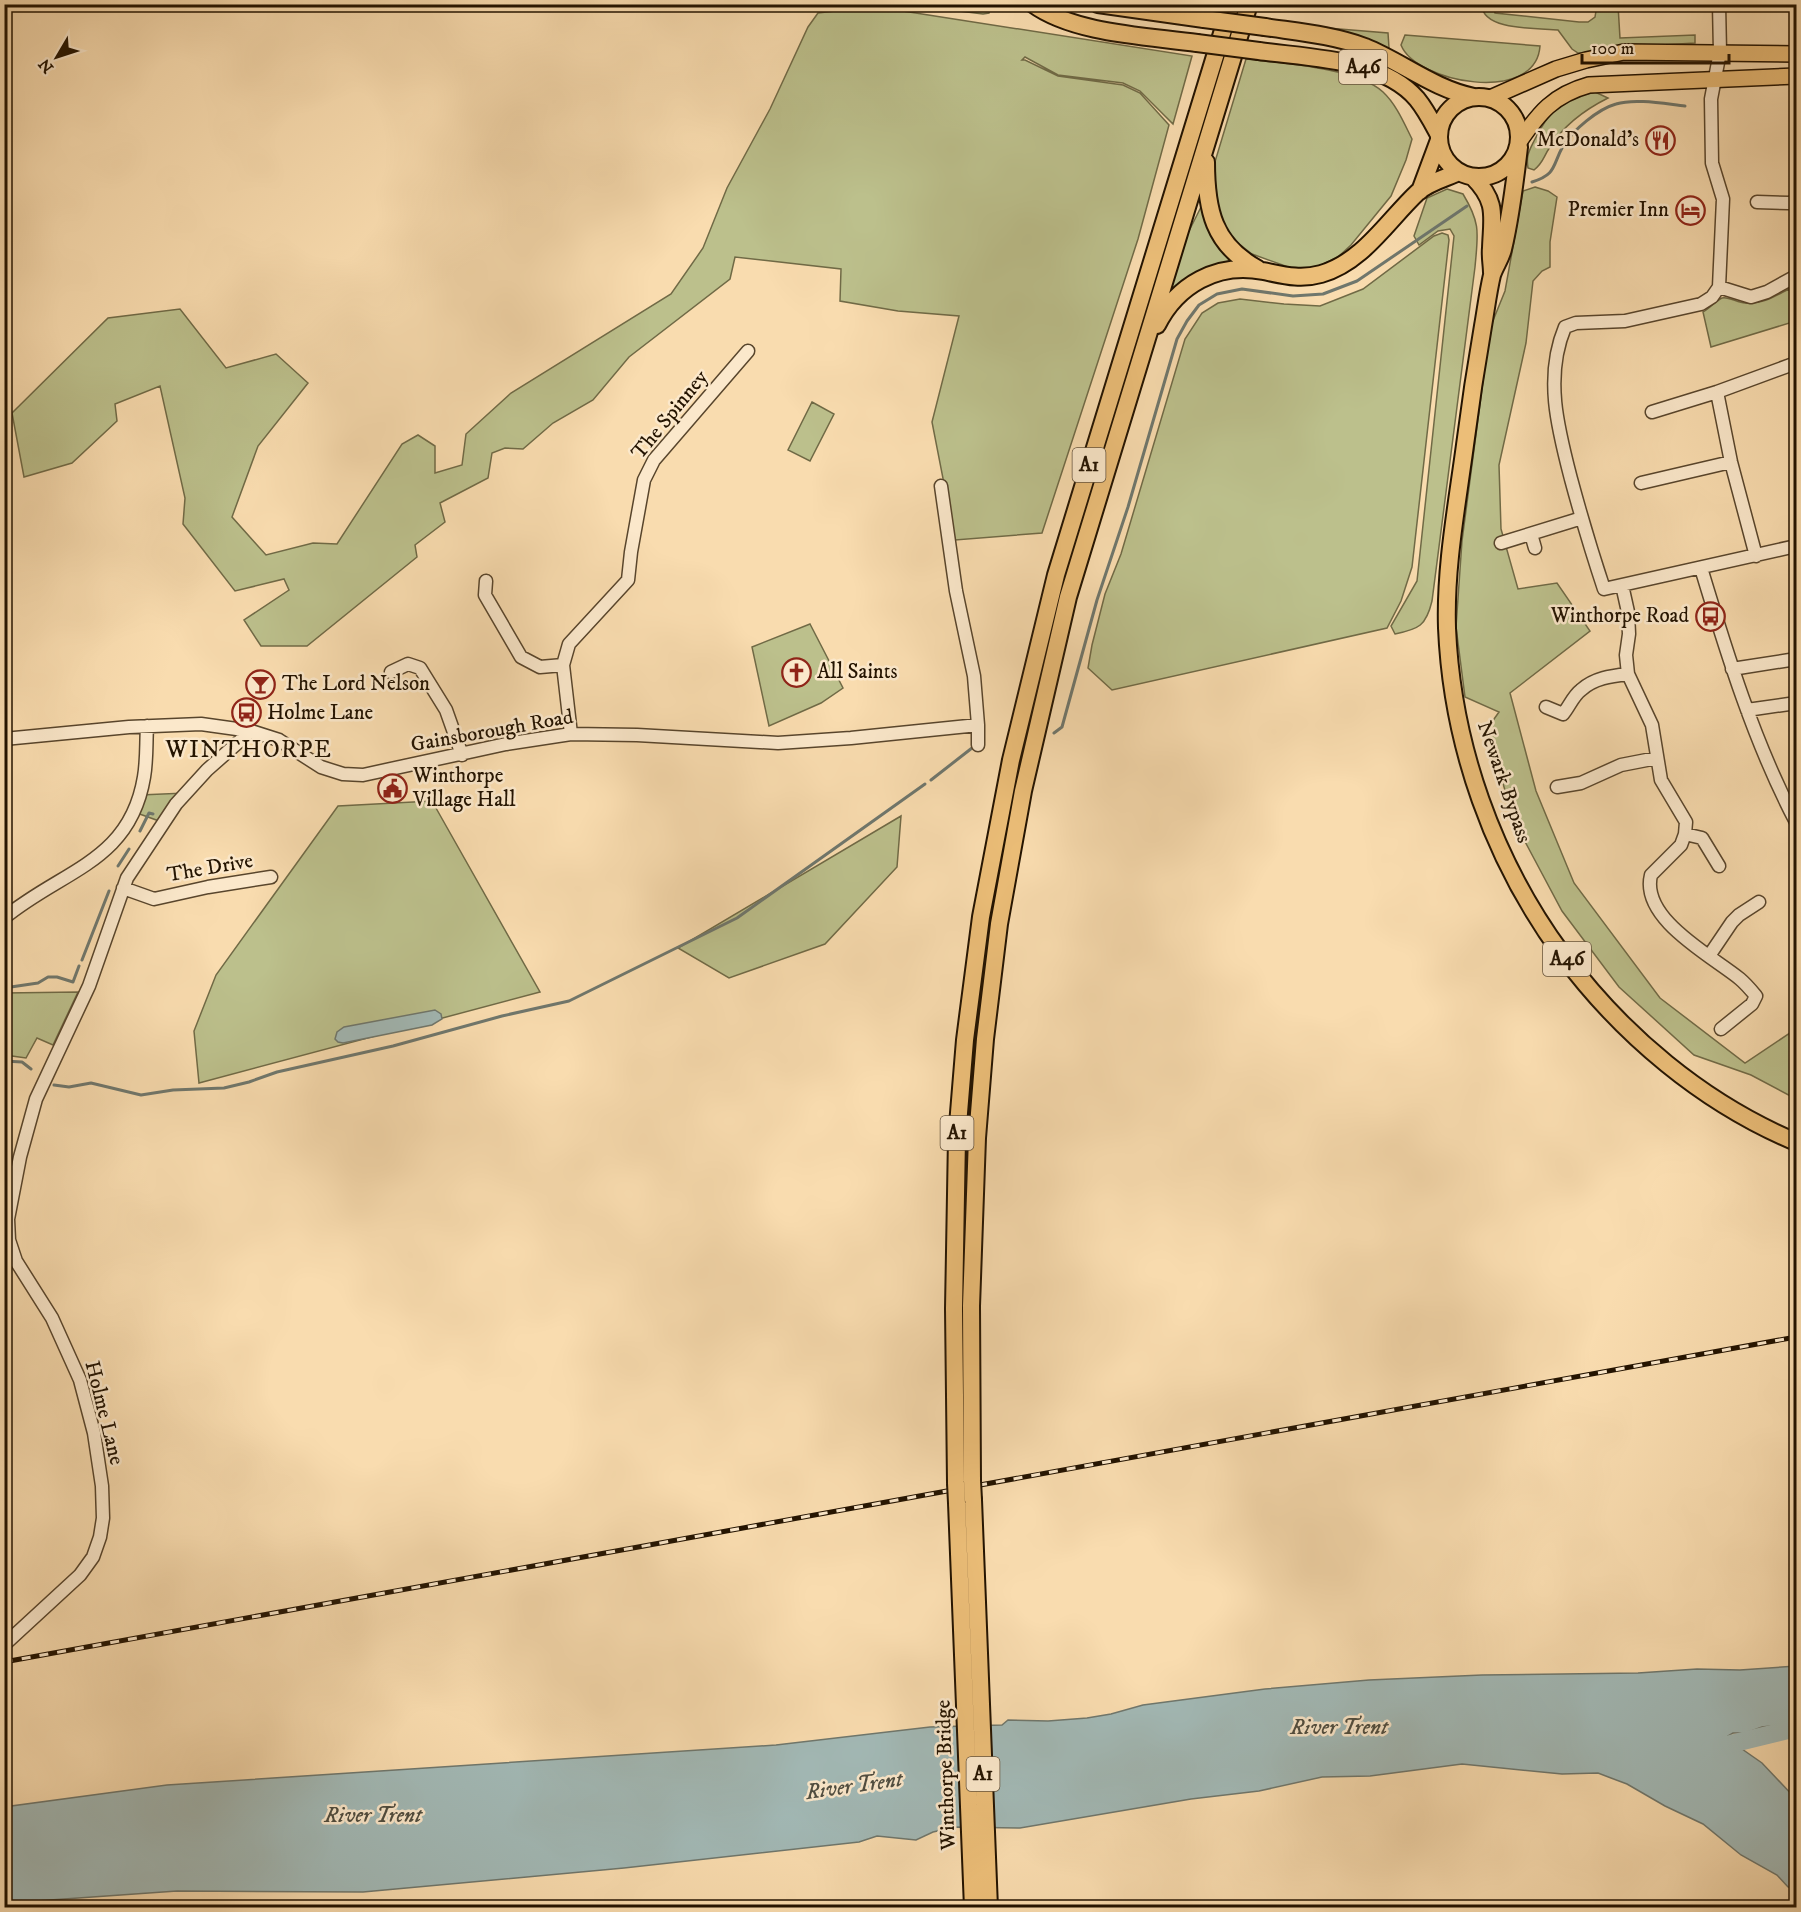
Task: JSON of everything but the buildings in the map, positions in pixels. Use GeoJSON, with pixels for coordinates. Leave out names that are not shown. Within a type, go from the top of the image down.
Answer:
{"type":"FeatureCollection","features":[{"type":"Feature","properties":{"kind":"highway","name":"A46"},"geometry":{"type":"LineString","coordinates":[[1098,4],[1265,27],[1346,41],[1380,54],[1447,90],[1482,98]]}},
{"type":"Feature","properties":{"kind":"highway"},"geometry":{"type":"LineString","coordinates":[[1223,32],[1224,4]]}},
{"type":"Feature","properties":{"kind":"highway","name":"A1"},"geometry":{"type":"LineString","coordinates":[[970,1641],[954,1310],[957,1137],[965,1040],[981,917],[1011,760],[1056,575],[1231,4]]}},
{"type":"Feature","properties":{"kind":"highway","name":"A1"},"geometry":{"type":"LineString","coordinates":[[964,1482],[976,1138],[999,924],[1023,791],[1068,597],[1249,4]]}},
{"type":"Feature","properties":{"kind":"highway","name":"A46"},"geometry":{"type":"LineString","coordinates":[[1033,5],[1055,17],[1084,26],[1365,67],[1389,78],[1416,97],[1439,137]]}},
{"type":"Feature","properties":{"kind":"highway"},"geometry":{"type":"LineString","coordinates":[[1137,367],[1168,305],[1185,289],[1204,277],[1224,271],[1246,269],[1300,277],[1331,271],[1364,248],[1420,191],[1435,182],[1466,175],[1489,176],[1499,172],[1511,162],[1519,145],[1518,127],[1512,113],[1504,105],[1482,98],[1461,101],[1450,109],[1442,121],[1439,137],[1420,191]]}},
{"type":"Feature","properties":{"kind":"highway"},"geometry":{"type":"LineString","coordinates":[[1439,137],[1445,158],[1466,175]]}},
{"type":"Feature","properties":{"kind":"highway","name":"Newark Bypass"},"geometry":{"type":"LineString","coordinates":[[1492,273],[1502,252],[1519,145]]}},
{"type":"Feature","properties":{"kind":"highway"},"geometry":{"type":"LineString","coordinates":[[1206,146],[1207,199],[1213,221],[1219,233],[1235,252],[1263,271]]}},
{"type":"Feature","properties":{"kind":"highway","name":"Newark Bypass"},"geometry":{"type":"LineString","coordinates":[[1466,175],[1487,195],[1493,213],[1490,250],[1492,273],[1474,382],[1449,573],[1447,627],[1454,688],[1466,754],[1487,816],[1522,893],[1580,978],[1614,1016],[1682,1076],[1745,1117],[1797,1142]]}},
{"type":"Feature","properties":{"kind":"highway","name":"Winthorpe Bridge"},"geometry":{"type":"LineString","coordinates":[[970,1641],[973,1908]]}},
{"type":"Feature","properties":{"kind":"highway","name":"Winthorpe Bridge"},"geometry":{"type":"LineString","coordinates":[[970,1641],[989,1908]]}},
{"type":"Feature","properties":{"kind":"main road"},"geometry":{"type":"LineString","coordinates":[[1482,98],[1556,69],[1604,55],[1624,52],[1797,54]]}},
{"type":"Feature","properties":{"kind":"main road"},"geometry":{"type":"LineString","coordinates":[[1519,145],[1546,106],[1558,97],[1578,88],[1611,83],[1713,81],[1797,76]]}},
{"type":"Feature","properties":{"kind":"street"},"geometry":{"type":"LineString","coordinates":[[1719,4],[1720,52],[1711,99],[1712,163],[1723,198],[1719,287],[1712,297],[1701,304],[1625,321],[1576,323],[1565,327],[1557,345],[1554,379],[1556,416],[1582,518],[1604,589],[1797,546]]}},
{"type":"Feature","properties":{"kind":"street"},"geometry":{"type":"LineString","coordinates":[[1757,202],[1797,201]]}},
{"type":"Feature","properties":{"kind":"street"},"geometry":{"type":"LineString","coordinates":[[1719,287],[1750,297],[1767,292],[1797,276]]}},
{"type":"Feature","properties":{"kind":"street","name":"The Spinney"},"geometry":{"type":"LineString","coordinates":[[563,665],[569,644],[628,580],[644,480],[654,460],[748,351]]}},
{"type":"Feature","properties":{"kind":"street"},"geometry":{"type":"LineString","coordinates":[[1652,412],[1717,392],[1797,363]]}},
{"type":"Feature","properties":{"kind":"street"},"geometry":{"type":"LineString","coordinates":[[1717,392],[1731,462],[1756,556]]}},
{"type":"Feature","properties":{"kind":"street"},"geometry":{"type":"LineString","coordinates":[[1641,483],[1731,462]]}},
{"type":"Feature","properties":{"kind":"street"},"geometry":{"type":"LineString","coordinates":[[941,486],[956,591],[974,676],[978,745]]}},
{"type":"Feature","properties":{"kind":"street"},"geometry":{"type":"LineString","coordinates":[[1501,543],[1582,518]]}},
{"type":"Feature","properties":{"kind":"street"},"geometry":{"type":"LineString","coordinates":[[1531,534],[1535,548]]}},
{"type":"Feature","properties":{"kind":"street"},"geometry":{"type":"LineString","coordinates":[[1701,568],[1747,710],[1786,802],[1797,822]]}},
{"type":"Feature","properties":{"kind":"street"},"geometry":{"type":"LineString","coordinates":[[486,581],[485,595],[521,657],[540,667],[563,665],[572,734]]}},
{"type":"Feature","properties":{"kind":"street"},"geometry":{"type":"LineString","coordinates":[[1622,585],[1628,612],[1629,634],[1626,656],[1628,674],[1632,687],[1652,725],[1665,789],[1686,822],[1681,845],[1654,871],[1650,880],[1653,902],[1692,944],[1740,979],[1756,996],[1744,1011],[1721,1029]]}},
{"type":"Feature","properties":{"kind":"street"},"geometry":{"type":"LineString","coordinates":[[1732,669],[1797,659]]}},
{"type":"Feature","properties":{"kind":"street"},"geometry":{"type":"LineString","coordinates":[[391,672],[408,664],[420,668],[447,710],[462,755]]}},
{"type":"Feature","properties":{"kind":"street"},"geometry":{"type":"LineString","coordinates":[[1546,707],[1563,714],[1580,690],[1602,678],[1628,674]]}},
{"type":"Feature","properties":{"kind":"street"},"geometry":{"type":"LineString","coordinates":[[1747,710],[1797,703]]}},
{"type":"Feature","properties":{"kind":"street","name":"Gainsborough Road"},"geometry":{"type":"LineString","coordinates":[[4,739],[147,726],[201,724],[251,731],[279,740],[321,767],[343,774],[363,775],[506,744],[572,734],[778,742],[851,738],[978,725]]}},
{"type":"Feature","properties":{"kind":"street"},"geometry":{"type":"LineString","coordinates":[[4,918],[20,905],[95,859],[121,835],[134,812],[144,777],[147,726]]}},
{"type":"Feature","properties":{"kind":"street","name":"Holme Lane"},"geometry":{"type":"LineString","coordinates":[[4,1645],[80,1575],[93,1557],[100,1537],[103,1518],[102,1485],[93,1433],[80,1380],[52,1318],[16,1261],[9,1240],[8,1218],[20,1157],[36,1099],[89,986],[127,878],[176,804],[207,770],[251,731]]}},
{"type":"Feature","properties":{"kind":"street"},"geometry":{"type":"LineString","coordinates":[[1557,787],[1581,783],[1621,765],[1657,758]]}},
{"type":"Feature","properties":{"kind":"street"},"geometry":{"type":"LineString","coordinates":[[1685,834],[1702,838],[1719,866]]}},
{"type":"Feature","properties":{"kind":"street","name":"The Drive"},"geometry":{"type":"LineString","coordinates":[[123,888],[154,899],[208,887],[271,877]]}},
{"type":"Feature","properties":{"kind":"street"},"geometry":{"type":"LineString","coordinates":[[1709,956],[1732,922],[1759,902]]}},
{"type":"Feature","properties":{"kind":"green space"},"geometry":{"type":"Polygon","coordinates":[[[991,4],[989,13],[983,14],[911,5],[991,4]]]}},
{"type":"Feature","properties":{"kind":"green space"},"geometry":{"type":"Polygon","coordinates":[[[1482,5],[1494,5],[1495,13],[1588,22],[1595,17],[1597,5],[1618,5],[1620,38],[1695,35],[1695,43],[1612,48],[1578,53],[1572,49],[1558,30],[1501,24],[1491,20],[1484,13],[1482,5]]]}},
{"type":"Feature","properties":{"kind":"green space"},"geometry":{"type":"Polygon","coordinates":[[[852,9],[890,9],[1192,56],[1173,124],[1140,91],[1123,83],[1058,75],[1025,57],[1022,60],[1058,76],[1123,85],[1140,93],[1169,125],[1138,239],[1042,533],[955,540],[932,422],[959,316],[898,311],[840,301],[841,269],[735,257],[730,279],[629,357],[593,400],[553,423],[523,449],[505,448],[492,453],[488,478],[440,503],[445,522],[415,545],[417,557],[307,646],[261,646],[244,620],[289,590],[284,579],[235,591],[183,524],[185,498],[160,386],[115,404],[117,421],[72,463],[24,477],[12,413],[108,318],[180,309],[226,368],[276,354],[308,383],[258,446],[232,517],[266,555],[313,543],[337,544],[402,444],[418,435],[435,446],[435,473],[462,465],[466,434],[511,393],[671,294],[703,248],[727,188],[770,109],[808,27],[818,13],[852,9]]]}},
{"type":"Feature","properties":{"kind":"green space"},"geometry":{"type":"Polygon","coordinates":[[[1315,27],[1388,33],[1389,48],[1315,27]]]}},
{"type":"Feature","properties":{"kind":"green space"},"geometry":{"type":"Polygon","coordinates":[[[1405,35],[1540,46],[1533,64],[1519,76],[1498,82],[1475,82],[1451,78],[1428,69],[1411,58],[1401,45],[1405,35]]]}},
{"type":"Feature","properties":{"kind":"green space"},"geometry":{"type":"Polygon","coordinates":[[[1246,59],[1318,68],[1356,77],[1371,84],[1392,102],[1412,139],[1391,196],[1351,245],[1338,257],[1315,268],[1291,268],[1252,254],[1230,237],[1216,214],[1214,165],[1246,59]]]}},
{"type":"Feature","properties":{"kind":"green space"},"geometry":{"type":"Polygon","coordinates":[[[1595,92],[1608,98],[1569,125],[1534,170],[1528,168],[1529,151],[1551,114],[1565,102],[1595,92]]]}},
{"type":"Feature","properties":{"kind":"green space"},"geometry":{"type":"Polygon","coordinates":[[[1535,187],[1557,197],[1550,242],[1550,267],[1542,271],[1533,281],[1526,343],[1499,465],[1501,529],[1518,589],[1557,583],[1590,631],[1510,693],[1536,791],[1574,883],[1660,998],[1745,1063],[1796,1029],[1796,1099],[1751,1075],[1694,1055],[1619,987],[1562,911],[1514,821],[1487,729],[1499,712],[1465,697],[1456,627],[1462,541],[1490,328],[1505,291],[1523,191],[1535,187]]]}},
{"type":"Feature","properties":{"kind":"green space"},"geometry":{"type":"Polygon","coordinates":[[[1447,189],[1463,194],[1473,213],[1477,229],[1475,267],[1432,601],[1427,616],[1420,625],[1395,634],[1391,626],[1417,581],[1454,236],[1450,229],[1438,231],[1419,245],[1414,236],[1427,198],[1447,189]]]}},
{"type":"Feature","properties":{"kind":"green space"},"geometry":{"type":"Polygon","coordinates":[[[1201,207],[1209,228],[1244,265],[1166,298],[1183,243],[1201,207]]]}},
{"type":"Feature","properties":{"kind":"green space"},"geometry":{"type":"Polygon","coordinates":[[[1442,233],[1448,235],[1449,240],[1412,567],[1401,601],[1387,628],[1112,690],[1088,668],[1092,645],[1105,594],[1121,554],[1185,339],[1202,313],[1218,303],[1240,299],[1320,306],[1363,289],[1434,236],[1442,233]]]}},
{"type":"Feature","properties":{"kind":"green space"},"geometry":{"type":"Polygon","coordinates":[[[1789,289],[1796,309],[1796,321],[1711,347],[1703,312],[1722,298],[1742,303],[1757,303],[1789,289]]]}},
{"type":"Feature","properties":{"kind":"green space"},"geometry":{"type":"Polygon","coordinates":[[[812,402],[834,414],[810,461],[788,450],[812,402]]]}},
{"type":"Feature","properties":{"kind":"green space"},"geometry":{"type":"Polygon","coordinates":[[[810,624],[843,688],[821,703],[769,726],[752,647],[810,624]]]}},
{"type":"Feature","properties":{"kind":"green space"},"geometry":{"type":"Polygon","coordinates":[[[185,793],[162,822],[134,812],[140,795],[185,793]]]}},
{"type":"Feature","properties":{"kind":"green space"},"geometry":{"type":"Polygon","coordinates":[[[432,801],[540,992],[199,1083],[194,1031],[216,975],[338,806],[432,801]]]}},
{"type":"Feature","properties":{"kind":"green space"},"geometry":{"type":"Polygon","coordinates":[[[901,816],[897,867],[825,944],[729,978],[678,948],[901,816]]]}},
{"type":"Feature","properties":{"kind":"green space"},"geometry":{"type":"Polygon","coordinates":[[[78,992],[53,1045],[37,1038],[26,1058],[5,1055],[5,993],[78,992]]]}},
{"type":"Feature","properties":{"kind":"water"},"geometry":{"type":"Polygon","coordinates":[[[435,1010],[441,1014],[442,1019],[432,1025],[343,1043],[335,1039],[337,1032],[344,1027],[435,1010]]]}},
{"type":"Feature","properties":{"kind":"water"},"geometry":{"type":"Polygon","coordinates":[[[1796,1666],[1796,1723],[1762,1727],[1728,1736],[1732,1742],[1762,1763],[1796,1799],[1796,1891],[1788,1887],[1777,1875],[1741,1855],[1703,1824],[1627,1784],[1598,1773],[1562,1774],[1462,1764],[1370,1776],[1322,1777],[1259,1791],[1191,1799],[1020,1828],[955,1827],[933,1832],[916,1840],[877,1836],[859,1842],[624,1868],[363,1892],[177,1891],[22,1902],[15,1908],[5,1907],[4,1807],[167,1785],[776,1745],[930,1727],[1002,1725],[1008,1720],[1048,1721],[1087,1718],[1143,1705],[1265,1689],[1369,1680],[1482,1675],[1638,1673],[1697,1669],[1740,1670],[1796,1666]]]}},
{"type":"Feature","properties":{"kind":"waterway"},"geometry":{"type":"LineString","coordinates":[[1532,182],[1550,172],[1563,146],[1579,127],[1609,107],[1624,102],[1685,106]]}},
{"type":"Feature","properties":{"kind":"waterway"},"geometry":{"type":"LineString","coordinates":[[1054,733],[1062,727],[1097,600],[1128,507],[1177,339],[1199,305],[1217,294],[1242,289],[1293,296],[1323,294],[1357,281],[1467,206]]}},
{"type":"Feature","properties":{"kind":"waterway"},"geometry":{"type":"LineString","coordinates":[[931,780],[972,748]]}},
{"type":"Feature","properties":{"kind":"waterway"},"geometry":{"type":"LineString","coordinates":[[54,1085],[69,1087],[91,1083],[141,1095],[173,1090],[224,1088],[277,1072],[393,1046],[502,1016],[569,1001],[737,918],[925,784]]}},
{"type":"Feature","properties":{"kind":"waterway"},"geometry":{"type":"LineString","coordinates":[[140,831],[149,813],[153,814]]}},
{"type":"Feature","properties":{"kind":"waterway"},"geometry":{"type":"LineString","coordinates":[[118,866],[129,849]]}},
{"type":"Feature","properties":{"kind":"waterway"},"geometry":{"type":"LineString","coordinates":[[82,960],[109,891]]}},
{"type":"Feature","properties":{"kind":"waterway"},"geometry":{"type":"LineString","coordinates":[[4,988],[38,983],[48,977],[73,982],[79,966]]}},
{"type":"Feature","properties":{"kind":"waterway"},"geometry":{"type":"LineString","coordinates":[[4,1061],[22,1062],[31,1069]]}},
{"type":"Feature","properties":{"kind":"waterway","name":"River Trent"},"geometry":{"type":"LineString","coordinates":[[1710,1749],[1796,1728]]}},
{"type":"Feature","properties":{"kind":"railway"},"geometry":{"type":"LineString","coordinates":[[4,1662],[1796,1337]]}},
{"type":"Feature","properties":{"kind":"place","name":"McDonald's"},"geometry":{"type":"Point","coordinates":[1660,140]}},
{"type":"Feature","properties":{"kind":"place","name":"Premier Inn"},"geometry":{"type":"Point","coordinates":[1690,210]}},
{"type":"Feature","properties":{"kind":"place","name":"Winthorpe Road"},"geometry":{"type":"Point","coordinates":[1710,616]}},
{"type":"Feature","properties":{"kind":"place","name":"All Saints"},"geometry":{"type":"Point","coordinates":[796,672]}},
{"type":"Feature","properties":{"kind":"place","name":"The Lord Nelson"},"geometry":{"type":"Point","coordinates":[261,684]}},
{"type":"Feature","properties":{"kind":"place","name":"Holme Lane"},"geometry":{"type":"Point","coordinates":[246,713]}},
{"type":"Feature","properties":{"kind":"place","name":"Winthorpe Village Hall"},"geometry":{"type":"Point","coordinates":[392,788]}},
{"type":"Feature","properties":{"kind":"district","name":"WINTHORPE"},"geometry":{"type":"Point","coordinates":[249,750]}}]}
